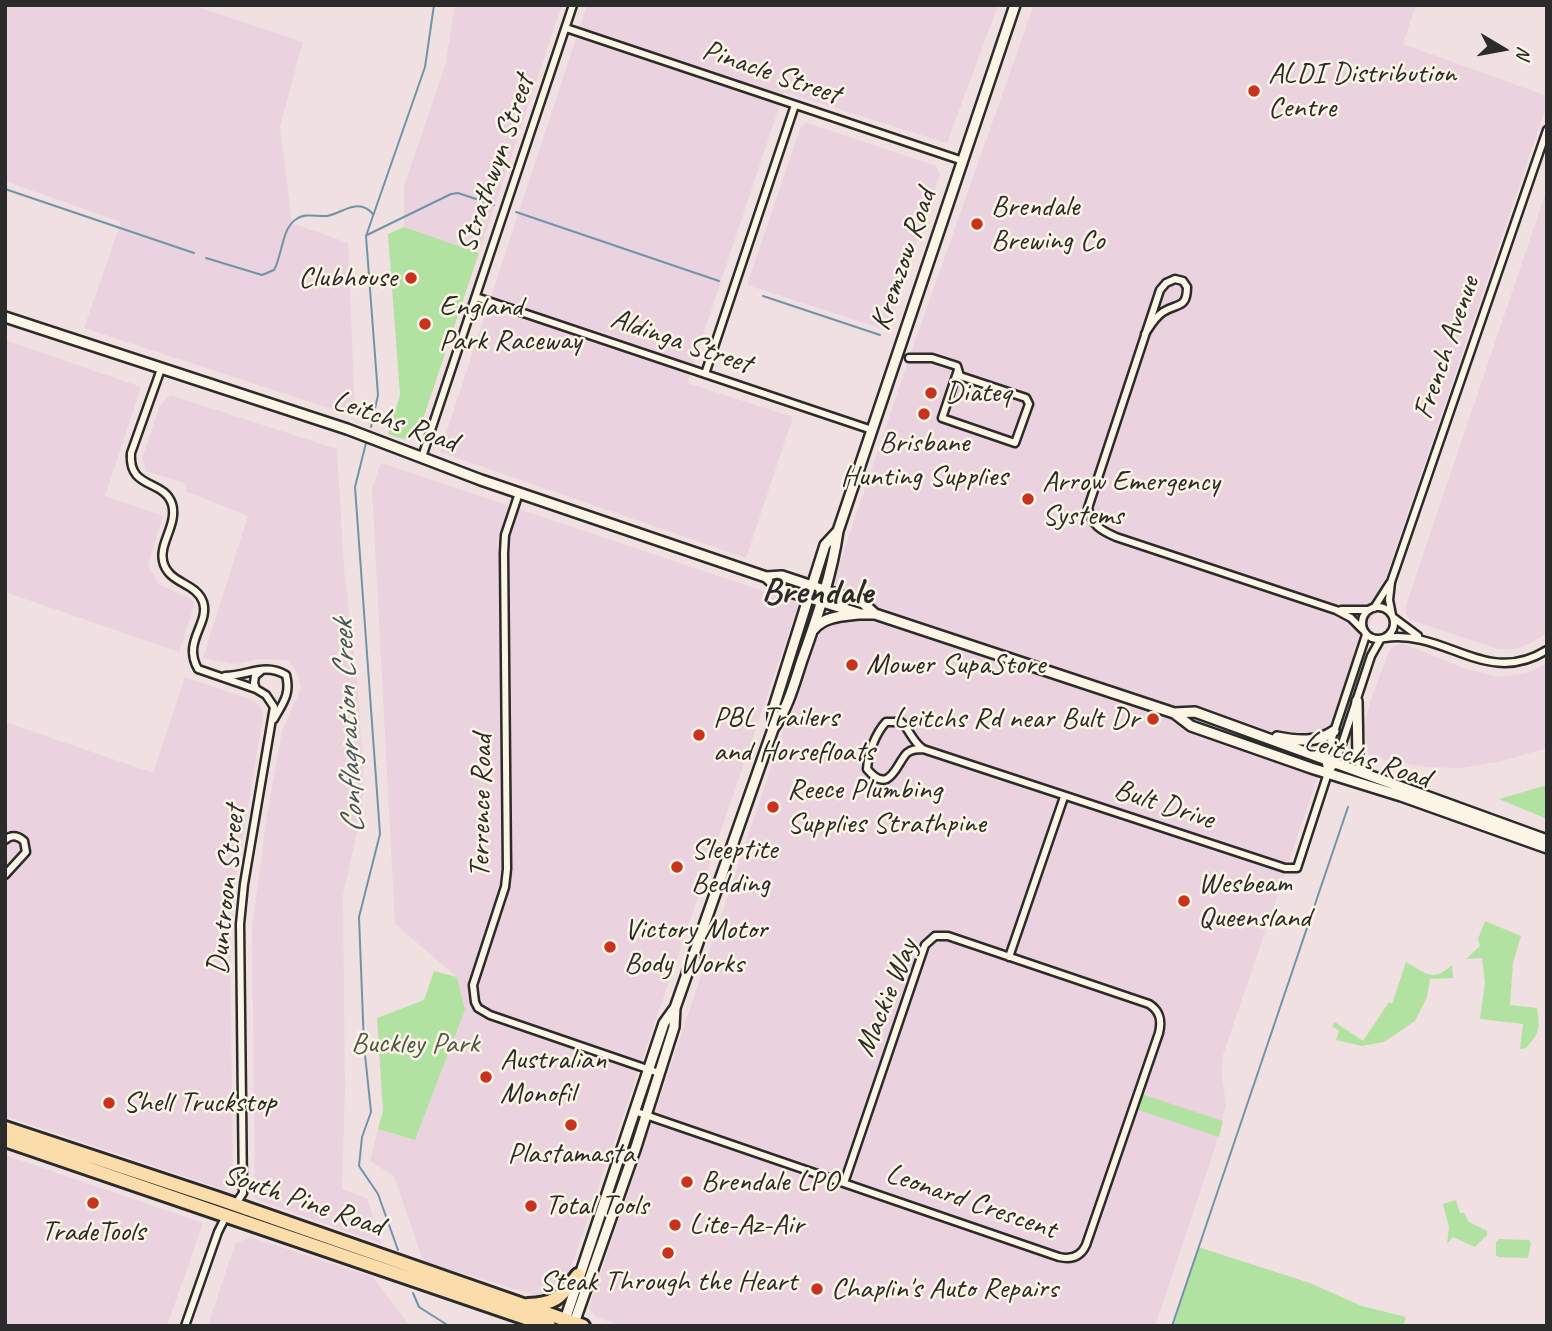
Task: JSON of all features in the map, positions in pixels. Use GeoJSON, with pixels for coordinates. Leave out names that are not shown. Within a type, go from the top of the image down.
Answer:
{"type":"FeatureCollection","features":[{"type":"Feature","properties":{"kind":"highway","name":"South Pine Road"},"geometry":{"type":"LineString","coordinates":[[5,1128],[235,1205],[572,1324]]}},
{"type":"Feature","properties":{"kind":"highway","name":"South Pine Road"},"geometry":{"type":"LineString","coordinates":[[5,1140],[549,1326]]}},
{"type":"Feature","properties":{"kind":"highway"},"geometry":{"type":"LineString","coordinates":[[524,1305],[540,1305],[560,1298],[578,1276]]}},
{"type":"Feature","properties":{"kind":"street","name":"Strathwyn Street"},"geometry":{"type":"LineString","coordinates":[[422,457],[573,5]]}},
{"type":"Feature","properties":{"kind":"street","name":"Kremzow Road"},"geometry":{"type":"LineString","coordinates":[[572,1324],[636,1147],[674,1027],[675,1008],[773,729],[784,713],[812,632],[836,549],[838,531],[1015,5]]}},
{"type":"Feature","properties":{"kind":"street","name":"Pinacle Street"},"geometry":{"type":"LineString","coordinates":[[566,28],[962,161]]}},
{"type":"Feature","properties":{"kind":"street"},"geometry":{"type":"LineString","coordinates":[[705,374],[795,105]]}},
{"type":"Feature","properties":{"kind":"street","name":"French Avenue"},"geometry":{"type":"LineString","coordinates":[[1393,617],[1389,600],[1391,582],[1547,130]]}},
{"type":"Feature","properties":{"kind":"street"},"geometry":{"type":"LineString","coordinates":[[1145,334],[1163,312],[1183,304],[1187,297],[1187,287],[1183,281],[1175,279],[1160,290],[1145,334],[1088,508],[1091,522],[1101,531],[1116,537],[1336,610],[1351,618],[1364,633],[1382,639],[1420,638]]}},
{"type":"Feature","properties":{"kind":"street","name":"Aldinga Street"},"geometry":{"type":"LineString","coordinates":[[476,296],[872,430]]}},
{"type":"Feature","properties":{"kind":"street","name":"Leitchs Road"},"geometry":{"type":"LineString","coordinates":[[5,317],[347,429],[519,493],[766,577],[778,587],[861,614],[875,614],[1174,713],[1191,726],[1547,848]]}},
{"type":"Feature","properties":{"kind":"street"},"geometry":{"type":"LineString","coordinates":[[909,358],[932,358],[957,366],[960,376],[1026,398],[1029,404],[1015,443],[942,418],[958,370]]}},
{"type":"Feature","properties":{"kind":"street"},"geometry":{"type":"LineString","coordinates":[[161,369],[130,462],[137,476],[167,495],[172,503],[173,521],[162,558],[166,572],[197,593],[204,609],[192,649],[192,659],[198,669],[256,689]]}},
{"type":"Feature","properties":{"kind":"street","name":"Terrence Road"},"geometry":{"type":"LineString","coordinates":[[519,493],[508,525],[504,553],[506,879],[474,977],[473,994],[478,1008],[490,1015],[659,1073]]}},
{"type":"Feature","properties":{"kind":"street","name":"Kremzow Road"},"geometry":{"type":"LineString","coordinates":[[773,729],[773,709],[825,545],[838,531]]}},
{"type":"Feature","properties":{"kind":"street","name":"Leitchs Road"},"geometry":{"type":"LineString","coordinates":[[766,577],[782,576],[813,586],[863,603],[875,614]]}},
{"type":"Feature","properties":{"kind":"street","name":"French Avenue"},"geometry":{"type":"LineString","coordinates":[[1371,609],[1391,582]]}},
{"type":"Feature","properties":{"kind":"street"},"geometry":{"type":"LineString","coordinates":[[1336,610],[1353,612],[1384,608],[1420,638],[1493,663],[1516,663],[1547,650]]}},
{"type":"Feature","properties":{"kind":"street"},"geometry":{"type":"LineString","coordinates":[[1328,773],[1325,759],[1364,633],[1362,621],[1371,609]]}},
{"type":"Feature","properties":{"kind":"street"},"geometry":{"type":"LineString","coordinates":[[812,632],[818,624],[831,618],[861,614]]}},
{"type":"Feature","properties":{"kind":"street"},"geometry":{"type":"LineString","coordinates":[[1328,773],[1336,762],[1371,656],[1382,639],[1392,631],[1393,617]]}},
{"type":"Feature","properties":{"kind":"street"},"geometry":{"type":"LineString","coordinates":[[219,676],[235,676],[265,668],[277,670],[286,676],[288,696],[273,723]]}},
{"type":"Feature","properties":{"kind":"street"},"geometry":{"type":"LineString","coordinates":[[256,689],[255,676],[265,668]]}},
{"type":"Feature","properties":{"kind":"street","name":"Duntroon Street"},"geometry":{"type":"LineString","coordinates":[[235,1205],[243,1195],[240,925],[244,884],[274,707],[267,695],[256,689]]}},
{"type":"Feature","properties":{"kind":"street"},"geometry":{"type":"LineString","coordinates":[[1357,701],[1358,759],[1369,774]]}},
{"type":"Feature","properties":{"kind":"street","name":"Leitchs Road"},"geometry":{"type":"LineString","coordinates":[[1174,713],[1195,712],[1547,840]]}},
{"type":"Feature","properties":{"kind":"street"},"geometry":{"type":"LineString","coordinates":[[886,722],[901,722],[907,727],[915,743],[923,749],[914,749],[906,754],[898,771],[891,776],[873,776],[867,769],[880,728],[886,722]]}},
{"type":"Feature","properties":{"kind":"street"},"geometry":{"type":"LineString","coordinates":[[1238,728],[1286,739],[1307,740],[1323,739],[1334,731]]}},
{"type":"Feature","properties":{"kind":"street","name":"Bult Drive"},"geometry":{"type":"LineString","coordinates":[[923,749],[1285,868],[1297,868],[1328,773]]}},
{"type":"Feature","properties":{"kind":"street"},"geometry":{"type":"LineString","coordinates":[[1009,957],[1064,797]]}},
{"type":"Feature","properties":{"kind":"street"},"geometry":{"type":"LineString","coordinates":[[5,840],[13,836],[19,837],[26,846],[24,856],[5,875]]}},
{"type":"Feature","properties":{"kind":"street","name":"Mackie Way"},"geometry":{"type":"LineString","coordinates":[[844,1183],[928,941],[934,936],[944,935],[1149,1004],[1159,1013]]}},
{"type":"Feature","properties":{"kind":"street","name":"Kremzow Road"},"geometry":{"type":"LineString","coordinates":[[572,1324],[578,1276],[664,1023],[675,1008]]}},
{"type":"Feature","properties":{"kind":"street","name":"Leonard Crescent"},"geometry":{"type":"LineString","coordinates":[[634,1111],[1059,1257],[1075,1257],[1086,1245],[1155,1045],[1161,1027],[1159,1013]]}},
{"type":"Feature","properties":{"kind":"street"},"geometry":{"type":"LineString","coordinates":[[186,1326],[218,1232],[235,1205]]}},
{"type":"Feature","properties":{"kind":"shaded area"},"geometry":{"type":"Polygon","coordinates":[[[5,5],[192,5],[303,42],[280,126],[292,223],[348,243],[355,413],[344,413],[84,328],[121,222],[5,181],[5,5]]]}},
{"type":"Feature","properties":{"kind":"shaded area"},"geometry":{"type":"Polygon","coordinates":[[[455,5],[562,5],[479,253],[404,227],[404,186],[445,66],[455,5]]]}},
{"type":"Feature","properties":{"kind":"shaded area"},"geometry":{"type":"Polygon","coordinates":[[[587,5],[998,5],[947,143],[784,92],[687,383],[793,417],[746,558],[440,452],[587,5]]]}},
{"type":"Feature","properties":{"kind":"shaded area"},"geometry":{"type":"Polygon","coordinates":[[[1034,5],[1416,5],[1403,44],[1547,96],[1547,104],[1223,1055],[1222,1076],[1226,1104],[1215,1148],[1155,1326],[622,1326],[596,1317],[590,1310],[590,1305],[909,358],[1034,5]]]}},
{"type":"Feature","properties":{"kind":"shaded area"},"geometry":{"type":"Polygon","coordinates":[[[807,123],[936,166],[940,174],[887,330],[747,285],[801,126],[807,123]]]}},
{"type":"Feature","properties":{"kind":"shaded area"},"geometry":{"type":"Polygon","coordinates":[[[1547,189],[1547,633],[1515,649],[1498,649],[1410,620],[1406,614],[1406,605],[1547,189]]]}},
{"type":"Feature","properties":{"kind":"shaded area"},"geometry":{"type":"Polygon","coordinates":[[[5,340],[141,387],[105,496],[163,516],[148,564],[159,585],[192,599],[194,606],[179,652],[5,592],[5,340]]]}},
{"type":"Feature","properties":{"kind":"shaded area"},"geometry":{"type":"Polygon","coordinates":[[[170,395],[337,449],[344,569],[357,679],[363,763],[362,810],[343,895],[345,1090],[342,1189],[367,1198],[382,1244],[255,1199],[252,926],[282,731],[301,689],[298,674],[288,660],[260,659],[235,664],[203,658],[248,516],[185,491],[187,484],[146,471],[142,458],[160,405],[170,395]]]}},
{"type":"Feature","properties":{"kind":"shaded area"},"geometry":{"type":"Polygon","coordinates":[[[381,463],[799,603],[568,1276],[541,1297],[423,1261],[394,1176],[370,1161],[378,1129],[415,1140],[465,1010],[457,977],[395,924],[372,489],[381,463]]]}},
{"type":"Feature","properties":{"kind":"shaded area"},"geometry":{"type":"Polygon","coordinates":[[[1402,643],[1463,668],[1499,677],[1527,673],[1547,664],[1547,748],[1498,762],[1462,768],[1429,767],[1390,761],[1368,754],[1364,726],[1371,699],[1389,651],[1402,643]]]}},
{"type":"Feature","properties":{"kind":"shaded area"},"geometry":{"type":"Polygon","coordinates":[[[185,677],[252,700],[261,707],[263,717],[230,913],[233,1184],[225,1190],[5,1116],[5,722],[153,773],[185,677]]]}},
{"type":"Feature","properties":{"kind":"shaded area"},"geometry":{"type":"Polygon","coordinates":[[[5,1155],[203,1223],[167,1326],[5,1326],[5,1155]]]}},
{"type":"Feature","properties":{"kind":"shaded area"},"geometry":{"type":"Polygon","coordinates":[[[250,1237],[373,1277],[410,1326],[208,1326],[235,1244],[250,1237]]]}},
{"type":"Feature","properties":{"kind":"green space","name":"England Park Raceway"},"geometry":{"type":"Polygon","coordinates":[[[404,227],[479,253],[419,431],[409,439],[388,434],[400,395],[388,234],[404,227]]]}},
{"type":"Feature","properties":{"kind":"green space"},"geometry":{"type":"Polygon","coordinates":[[[1547,785],[1547,819],[1499,799],[1547,785]]]}},
{"type":"Feature","properties":{"kind":"green space"},"geometry":{"type":"Polygon","coordinates":[[[1485,921],[1521,936],[1513,963],[1510,1005],[1537,1008],[1539,1021],[1538,1030],[1526,1048],[1520,1049],[1523,1024],[1480,1019],[1485,983],[1482,958],[1462,959],[1467,958],[1480,946],[1478,939],[1485,921]]]}},
{"type":"Feature","properties":{"kind":"green space"},"geometry":{"type":"Polygon","coordinates":[[[1406,962],[1424,973],[1434,975],[1452,965],[1453,978],[1430,979],[1427,997],[1415,1021],[1384,1042],[1362,1046],[1336,1040],[1339,1031],[1332,1026],[1335,1022],[1363,1041],[1389,1002],[1392,1004],[1406,962]]]}},
{"type":"Feature","properties":{"kind":"green space","name":"Buckley Park"},"geometry":{"type":"Polygon","coordinates":[[[434,971],[457,977],[465,1010],[415,1140],[378,1129],[383,1111],[377,1018],[424,1000],[434,971]]]}},
{"type":"Feature","properties":{"kind":"green space"},"geometry":{"type":"Polygon","coordinates":[[[1138,1093],[1223,1121],[1219,1137],[1133,1108],[1138,1093]]]}},
{"type":"Feature","properties":{"kind":"green space"},"geometry":{"type":"Polygon","coordinates":[[[1456,1200],[1460,1213],[1464,1213],[1469,1222],[1487,1231],[1487,1235],[1475,1247],[1453,1237],[1447,1244],[1449,1227],[1443,1204],[1456,1200]]]}},
{"type":"Feature","properties":{"kind":"green space"},"geometry":{"type":"Polygon","coordinates":[[[1499,1239],[1529,1240],[1531,1243],[1528,1258],[1498,1257],[1496,1242],[1499,1239]]]}},
{"type":"Feature","properties":{"kind":"green space"},"geometry":{"type":"Polygon","coordinates":[[[1198,1247],[1310,1283],[1362,1306],[1406,1317],[1403,1326],[1172,1326],[1198,1247]]]}},
{"type":"Feature","properties":{"kind":"waterway","name":"Conflagration Creek"},"geometry":{"type":"LineString","coordinates":[[371,427],[378,395],[366,236],[425,67],[434,5]]}},
{"type":"Feature","properties":{"kind":"waterway"},"geometry":{"type":"LineString","coordinates":[[5,189],[194,253]]}},
{"type":"Feature","properties":{"kind":"waterway"},"geometry":{"type":"LineString","coordinates":[[367,235],[451,194],[458,193],[494,205]]}},
{"type":"Feature","properties":{"kind":"waterway"},"geometry":{"type":"LineString","coordinates":[[206,258],[262,275],[274,270],[287,230],[299,218],[307,215],[327,216],[356,206],[373,214]]}},
{"type":"Feature","properties":{"kind":"waterway"},"geometry":{"type":"LineString","coordinates":[[516,212],[719,281]]}},
{"type":"Feature","properties":{"kind":"waterway"},"geometry":{"type":"LineString","coordinates":[[763,296],[880,335]]}},
{"type":"Feature","properties":{"kind":"waterway","name":"Conflagration Creek"},"geometry":{"type":"LineString","coordinates":[[366,443],[355,487],[380,834],[359,917],[364,1045],[371,1112],[362,1137],[359,1166],[378,1194],[398,1250]]}},
{"type":"Feature","properties":{"kind":"waterway"},"geometry":{"type":"LineString","coordinates":[[1172,1326],[1348,807]]}},
{"type":"Feature","properties":{"kind":"waterway","name":"Conflagration Creek"},"geometry":{"type":"LineString","coordinates":[[413,1293],[419,1307],[449,1326]]}},
{"type":"Feature","properties":{"kind":"place","name":"ALDI Distribution Centre"},"geometry":{"type":"Point","coordinates":[1254,91]}},
{"type":"Feature","properties":{"kind":"place","name":"Brendale Brewing Co"},"geometry":{"type":"Point","coordinates":[977,224]}},
{"type":"Feature","properties":{"kind":"place","name":"Clubhouse"},"geometry":{"type":"Point","coordinates":[411,278]}},
{"type":"Feature","properties":{"kind":"place","name":"England Park Raceway"},"geometry":{"type":"Point","coordinates":[425,324]}},
{"type":"Feature","properties":{"kind":"place","name":"Diateq"},"geometry":{"type":"Point","coordinates":[931,393]}},
{"type":"Feature","properties":{"kind":"place","name":"Brisbane Hunting Supplies"},"geometry":{"type":"Point","coordinates":[924,414]}},
{"type":"Feature","properties":{"kind":"place","name":"Arrow Emergency Systems"},"geometry":{"type":"Point","coordinates":[1028,499]}},
{"type":"Feature","properties":{"kind":"place","name":"Mower SupaStore"},"geometry":{"type":"Point","coordinates":[852,665]}},
{"type":"Feature","properties":{"kind":"place","name":"Leitchs Rd near Bult Dr"},"geometry":{"type":"Point","coordinates":[1153,719]}},
{"type":"Feature","properties":{"kind":"place","name":"PBL Trailers and Horsefloats"},"geometry":{"type":"Point","coordinates":[699,735]}},
{"type":"Feature","properties":{"kind":"place","name":"Reece Plumbing Supplies Strathpine"},"geometry":{"type":"Point","coordinates":[773,807]}},
{"type":"Feature","properties":{"kind":"place","name":"Sleeptite Bedding"},"geometry":{"type":"Point","coordinates":[677,867]}},
{"type":"Feature","properties":{"kind":"place","name":"Wesbeam Queensland"},"geometry":{"type":"Point","coordinates":[1184,901]}},
{"type":"Feature","properties":{"kind":"place","name":"Victory Motor Body Works"},"geometry":{"type":"Point","coordinates":[610,947]}},
{"type":"Feature","properties":{"kind":"place","name":"Australian Monofil"},"geometry":{"type":"Point","coordinates":[486,1077]}},
{"type":"Feature","properties":{"kind":"place","name":"Shell Truckstop"},"geometry":{"type":"Point","coordinates":[109,1103]}},
{"type":"Feature","properties":{"kind":"place","name":"Plastamasta"},"geometry":{"type":"Point","coordinates":[571,1125]}},
{"type":"Feature","properties":{"kind":"place","name":"Brendale LPO"},"geometry":{"type":"Point","coordinates":[687,1182]}},
{"type":"Feature","properties":{"kind":"place","name":"TradeTools"},"geometry":{"type":"Point","coordinates":[93,1203]}},
{"type":"Feature","properties":{"kind":"place","name":"Total Tools"},"geometry":{"type":"Point","coordinates":[531,1206]}},
{"type":"Feature","properties":{"kind":"place","name":"Lite-Az-Air"},"geometry":{"type":"Point","coordinates":[675,1225]}},
{"type":"Feature","properties":{"kind":"place","name":"Steak Through the Heart"},"geometry":{"type":"Point","coordinates":[668,1253]}},
{"type":"Feature","properties":{"kind":"place","name":"Chaplin's Auto Repairs"},"geometry":{"type":"Point","coordinates":[817,1289]}},
{"type":"Feature","properties":{"kind":"district","name":"Brendale"},"geometry":{"type":"Point","coordinates":[817,593]}}]}
